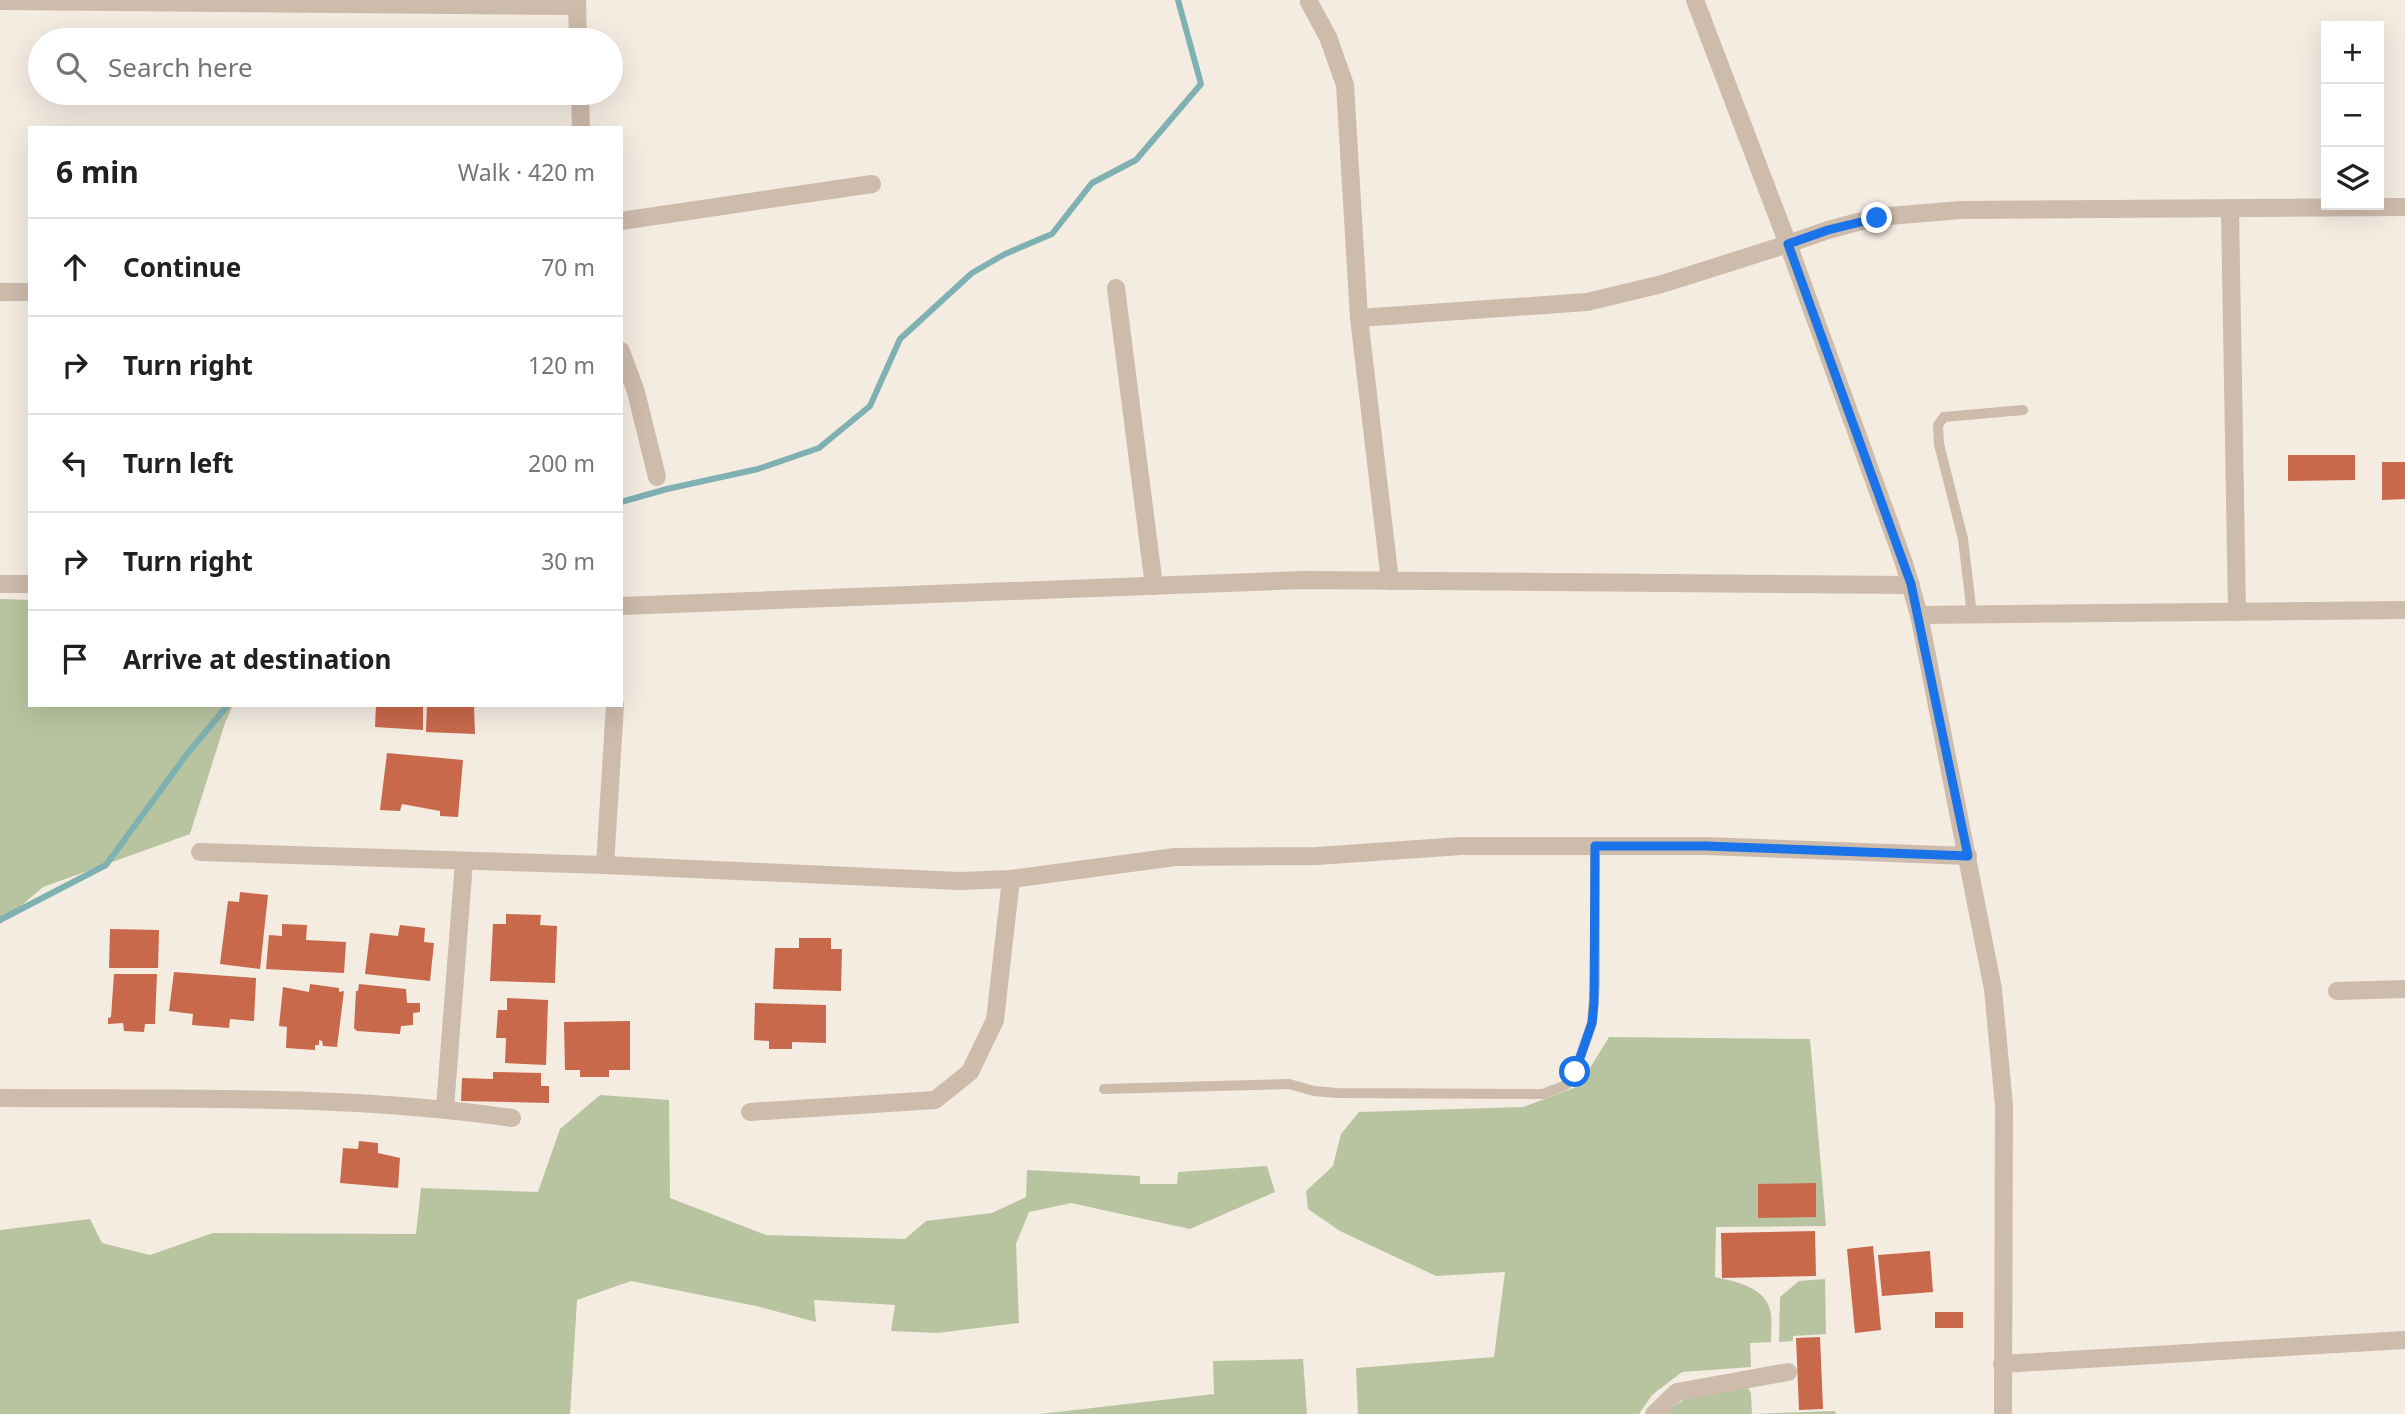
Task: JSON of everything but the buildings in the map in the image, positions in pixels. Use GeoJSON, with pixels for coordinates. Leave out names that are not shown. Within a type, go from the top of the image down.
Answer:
{"type":"FeatureCollection","features":[{"type":"Feature","properties":{"kind":"street"},"geometry":{"type":"LineString","coordinates":[[1695,0],[1788,244],[1911,584],[1919,615],[1993,989],[2004,1106],[2003,1414]]}},
{"type":"Feature","properties":{"kind":"street"},"geometry":{"type":"LineString","coordinates":[[0,1],[577,3],[578,28]]}},
{"type":"Feature","properties":{"kind":"street"},"geometry":{"type":"LineString","coordinates":[[1309,2],[1328,37],[1345,85],[1359,318],[1390,581]]}},
{"type":"Feature","properties":{"kind":"street"},"geometry":{"type":"LineString","coordinates":[[580,105],[581,126]]}},
{"type":"Feature","properties":{"kind":"street"},"geometry":{"type":"LineString","coordinates":[[623,221],[872,184]]}},
{"type":"Feature","properties":{"kind":"street"},"geometry":{"type":"LineString","coordinates":[[1359,318],[1587,302],[1662,284],[1828,230],[1877,218],[1961,210],[2405,207]]}},
{"type":"Feature","properties":{"kind":"street"},"geometry":{"type":"LineString","coordinates":[[2230,210],[2237,612]]}},
{"type":"Feature","properties":{"kind":"street"},"geometry":{"type":"LineString","coordinates":[[1116,288],[1154,586]]}},
{"type":"Feature","properties":{"kind":"street"},"geometry":{"type":"LineString","coordinates":[[0,292],[28,292]]}},
{"type":"Feature","properties":{"kind":"street"},"geometry":{"type":"LineString","coordinates":[[623,356],[636,392],[657,477]]}},
{"type":"Feature","properties":{"kind":"street"},"geometry":{"type":"LineString","coordinates":[[623,607],[1302,580],[1911,584]]}},
{"type":"Feature","properties":{"kind":"street"},"geometry":{"type":"LineString","coordinates":[[0,584],[28,584]]}},
{"type":"Feature","properties":{"kind":"street"},"geometry":{"type":"LineString","coordinates":[[1919,615],[2405,610]]}},
{"type":"Feature","properties":{"kind":"street"},"geometry":{"type":"LineString","coordinates":[[605,865],[615,707]]}},
{"type":"Feature","properties":{"kind":"street"},"geometry":{"type":"LineString","coordinates":[[200,852],[605,865],[960,881],[1011,879],[1175,857],[1317,856],[1461,846],[1705,846],[1968,856]]}},
{"type":"Feature","properties":{"kind":"street"},"geometry":{"type":"LineString","coordinates":[[445,1108],[464,862]]}},
{"type":"Feature","properties":{"kind":"street"},"geometry":{"type":"LineString","coordinates":[[750,1112],[935,1100],[970,1072],[995,1020],[1011,879]]}},
{"type":"Feature","properties":{"kind":"street"},"geometry":{"type":"LineString","coordinates":[[2337,991],[2405,989]]}},
{"type":"Feature","properties":{"kind":"street"},"geometry":{"type":"LineString","coordinates":[[0,1098],[265,1100],[445,1108],[512,1118]]}},
{"type":"Feature","properties":{"kind":"street"},"geometry":{"type":"LineString","coordinates":[[2002,1364],[2405,1340]]}},
{"type":"Feature","properties":{"kind":"street"},"geometry":{"type":"LineString","coordinates":[[1654,1414],[1677,1392],[1788,1372]]}},
{"type":"Feature","properties":{"kind":"lane"},"geometry":{"type":"LineString","coordinates":[[1972,615],[1963,539],[1939,444],[1938,425],[1944,417],[2023,410]]}},
{"type":"Feature","properties":{"kind":"lane"},"geometry":{"type":"LineString","coordinates":[[1104,1088],[1290,1084],[1314,1091],[1336,1093],[1542,1094],[1566,1085],[1575,1072],[1592,1023],[1595,846]]}},
{"type":"Feature","properties":{"kind":"green space"},"geometry":{"type":"Polygon","coordinates":[[[0,599],[28,600],[28,707],[232,707],[190,834],[43,887],[0,924],[0,599]]]}},
{"type":"Feature","properties":{"kind":"green space"},"geometry":{"type":"Polygon","coordinates":[[[1609,1037],[1810,1039],[1826,1226],[1716,1227],[1715,1277],[1750,1287],[1764,1298],[1771,1314],[1771,1342],[1750,1343],[1751,1367],[1682,1372],[1652,1395],[1639,1414],[1358,1414],[1356,1368],[1494,1357],[1505,1272],[1436,1276],[1340,1231],[1308,1209],[1306,1191],[1333,1166],[1341,1134],[1359,1112],[1523,1107],[1579,1086],[1609,1037]]]}},
{"type":"Feature","properties":{"kind":"green space"},"geometry":{"type":"Polygon","coordinates":[[[600,1095],[669,1100],[670,1198],[766,1235],[905,1239],[926,1221],[992,1213],[1026,1197],[1027,1170],[1140,1176],[1140,1184],[1177,1184],[1178,1172],[1267,1166],[1275,1192],[1190,1229],[1071,1203],[1029,1212],[1016,1244],[1019,1323],[937,1333],[891,1331],[895,1305],[814,1300],[816,1322],[756,1306],[631,1281],[577,1300],[570,1414],[0,1414],[0,1230],[90,1219],[102,1243],[150,1255],[213,1233],[416,1234],[421,1188],[538,1192],[560,1129],[600,1095]]]}},
{"type":"Feature","properties":{"kind":"green space"},"geometry":{"type":"Polygon","coordinates":[[[1825,1279],[1826,1334],[1793,1336],[1793,1341],[1779,1342],[1780,1297],[1799,1281],[1825,1279]]]}},
{"type":"Feature","properties":{"kind":"green space"},"geometry":{"type":"Polygon","coordinates":[[[1303,1359],[1307,1414],[1040,1414],[1214,1394],[1213,1361],[1303,1359]]]}},
{"type":"Feature","properties":{"kind":"green space"},"geometry":{"type":"Polygon","coordinates":[[[1748,1388],[1751,1393],[1752,1414],[1664,1414],[1686,1398],[1748,1388]]]}},
{"type":"Feature","properties":{"kind":"green space"},"geometry":{"type":"Polygon","coordinates":[[[1835,1411],[1836,1414],[1752,1414],[1835,1411]]]}},
{"type":"Feature","properties":{"kind":"waterway"},"geometry":{"type":"LineString","coordinates":[[623,501],[758,469],[819,448],[870,406],[900,339],[972,273],[1005,254],[1052,234],[1092,183],[1136,160],[1201,84],[1178,0]]}},
{"type":"Feature","properties":{"kind":"waterway"},"geometry":{"type":"LineString","coordinates":[[0,920],[106,865],[187,754],[226,707]]}},
{"type":"Feature","properties":{"kind":"route"},"geometry":{"type":"LineString","coordinates":[[1575,1072],[1592,1023],[1594,1003],[1595,846],[1705,846],[1968,856],[1911,584],[1788,244],[1828,230],[1877,218]]}}]}
